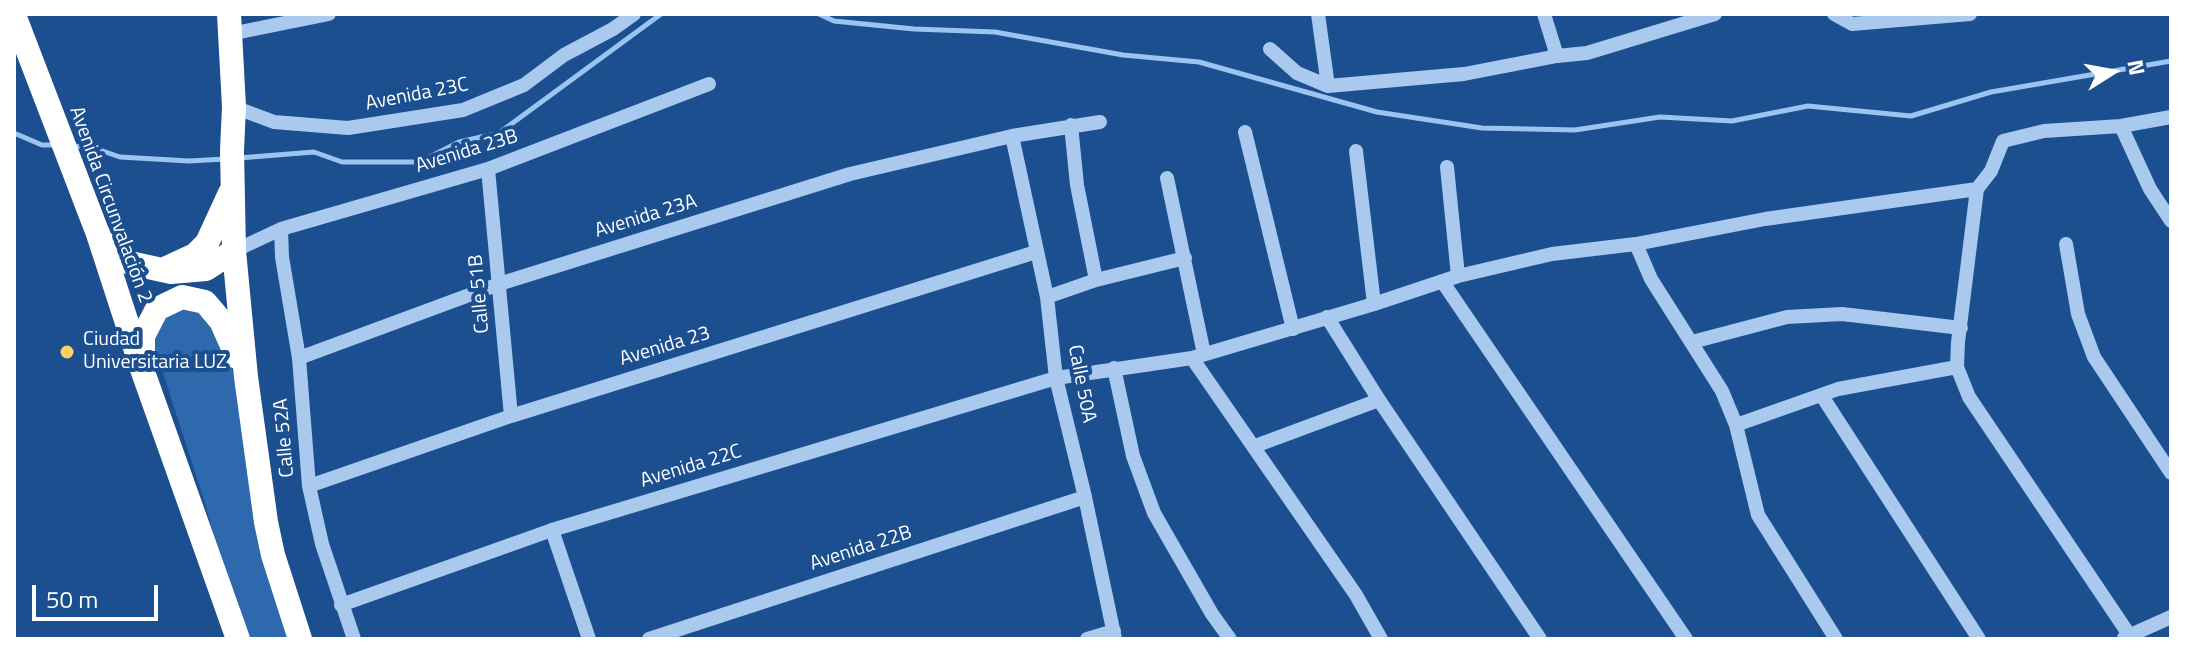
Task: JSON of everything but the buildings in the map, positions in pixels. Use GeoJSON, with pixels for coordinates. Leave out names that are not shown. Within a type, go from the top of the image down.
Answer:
{"type":"FeatureCollection","features":[{"type":"Feature","properties":{"kind":"highway","name":"Avenida Circunvalación 2"},"geometry":{"type":"LineString","coordinates":[[14,15],[98,234],[143,372],[238,639]]}},
{"type":"Feature","properties":{"kind":"highway"},"geometry":{"type":"LineString","coordinates":[[230,24],[234,107],[234,251],[246,377],[268,533],[300,639]]}},
{"type":"Feature","properties":{"kind":"highway"},"geometry":{"type":"LineString","coordinates":[[157,270],[173,267],[195,255],[207,243],[232,167]]}},
{"type":"Feature","properties":{"kind":"highway"},"geometry":{"type":"LineString","coordinates":[[98,234],[130,263],[157,270],[185,272],[206,269],[234,251]]}},
{"type":"Feature","properties":{"kind":"highway"},"geometry":{"type":"LineString","coordinates":[[143,372],[143,336],[157,309],[182,297],[205,302],[221,321],[246,377]]}},
{"type":"Feature","properties":{"kind":"street"},"geometry":{"type":"LineString","coordinates":[[230,24],[329,14]]}},
{"type":"Feature","properties":{"kind":"street","name":"Avenida 23C"},"geometry":{"type":"LineString","coordinates":[[234,107],[274,122],[348,128],[463,110],[524,85],[564,55],[634,14]]}},
{"type":"Feature","properties":{"kind":"street"},"geometry":{"type":"LineString","coordinates":[[1318,14],[1328,86]]}},
{"type":"Feature","properties":{"kind":"street"},"geometry":{"type":"LineString","coordinates":[[1544,14],[1557,56]]}},
{"type":"Feature","properties":{"kind":"street"},"geometry":{"type":"LineString","coordinates":[[1270,49],[1297,73],[1328,86],[1464,74],[1587,53],[1715,14]]}},
{"type":"Feature","properties":{"kind":"street"},"geometry":{"type":"LineString","coordinates":[[1834,14],[1852,24],[1970,14]]}},
{"type":"Feature","properties":{"kind":"street","name":"Avenida 23B"},"geometry":{"type":"LineString","coordinates":[[234,251],[281,229],[488,169],[709,84]]}},
{"type":"Feature","properties":{"kind":"street"},"geometry":{"type":"LineString","coordinates":[[2171,117],[2121,126],[2044,131],[2003,141],[1991,171],[1977,189],[1957,367],[1969,397],[2128,637],[2171,617]]}},
{"type":"Feature","properties":{"kind":"street","name":"Avenida 23A"},"geometry":{"type":"LineString","coordinates":[[299,358],[499,284],[850,174],[1012,136],[1100,122]]}},
{"type":"Feature","properties":{"kind":"street"},"geometry":{"type":"LineString","coordinates":[[1071,125],[1077,185],[1096,280]]}},
{"type":"Feature","properties":{"kind":"street"},"geometry":{"type":"LineString","coordinates":[[2121,126],[2150,189],[2171,221]]}},
{"type":"Feature","properties":{"kind":"street"},"geometry":{"type":"LineString","coordinates":[[1245,132],[1293,329]]}},
{"type":"Feature","properties":{"kind":"street","name":"Calle 50A"},"geometry":{"type":"LineString","coordinates":[[1012,136],[1047,297],[1056,378],[1115,635]]}},
{"type":"Feature","properties":{"kind":"street"},"geometry":{"type":"LineString","coordinates":[[1356,151],[1374,304]]}},
{"type":"Feature","properties":{"kind":"street"},"geometry":{"type":"LineString","coordinates":[[1447,167],[1458,276]]}},
{"type":"Feature","properties":{"kind":"street","name":"Calle 51B"},"geometry":{"type":"LineString","coordinates":[[488,169],[511,416]]}},
{"type":"Feature","properties":{"kind":"street"},"geometry":{"type":"LineString","coordinates":[[1167,178],[1185,258],[1198,356],[1356,595],[1381,639]]}},
{"type":"Feature","properties":{"kind":"street","name":"Avenida 22C"},"geometry":{"type":"LineString","coordinates":[[341,605],[552,530],[1056,378],[1198,356],[1458,276],[1552,254],[1636,244],[1765,219],[1977,189]]}},
{"type":"Feature","properties":{"kind":"street","name":"Calle 52A"},"geometry":{"type":"LineString","coordinates":[[281,229],[282,257],[299,358],[309,486],[322,544],[354,639]]}},
{"type":"Feature","properties":{"kind":"street"},"geometry":{"type":"LineString","coordinates":[[1636,244],[1651,279],[1722,391],[1736,425],[1758,515],[1836,639]]}},
{"type":"Feature","properties":{"kind":"street"},"geometry":{"type":"LineString","coordinates":[[2066,244],[2078,314],[2094,357],[2171,473]]}},
{"type":"Feature","properties":{"kind":"street","name":"Avenida 23"},"geometry":{"type":"LineString","coordinates":[[309,486],[511,416],[1036,252]]}},
{"type":"Feature","properties":{"kind":"street"},"geometry":{"type":"LineString","coordinates":[[1047,297],[1096,280],[1185,258]]}},
{"type":"Feature","properties":{"kind":"street"},"geometry":{"type":"LineString","coordinates":[[1442,281],[1686,639]]}},
{"type":"Feature","properties":{"kind":"street"},"geometry":{"type":"LineString","coordinates":[[1692,342],[1787,317],[1842,314],[1961,328]]}},
{"type":"Feature","properties":{"kind":"street"},"geometry":{"type":"LineString","coordinates":[[1327,317],[1379,400],[1540,639]]}},
{"type":"Feature","properties":{"kind":"street"},"geometry":{"type":"LineString","coordinates":[[1736,425],[1838,389],[1957,367]]}},
{"type":"Feature","properties":{"kind":"street"},"geometry":{"type":"LineString","coordinates":[[1114,368],[1133,456],[1154,513],[1212,614],[1230,639]]}},
{"type":"Feature","properties":{"kind":"street"},"geometry":{"type":"LineString","coordinates":[[1822,396],[1979,639]]}},
{"type":"Feature","properties":{"kind":"street"},"geometry":{"type":"LineString","coordinates":[[1255,446],[1379,400]]}},
{"type":"Feature","properties":{"kind":"street","name":"Avenida 22B"},"geometry":{"type":"LineString","coordinates":[[649,639],[1085,497]]}},
{"type":"Feature","properties":{"kind":"street"},"geometry":{"type":"LineString","coordinates":[[552,530],[589,639]]}},
{"type":"Feature","properties":{"kind":"street"},"geometry":{"type":"LineString","coordinates":[[1087,639],[1115,635]]}},
{"type":"Feature","properties":{"kind":"shaded area"},"geometry":{"type":"Polygon","coordinates":[[[179,308],[199,309],[216,325],[233,372],[265,555],[293,639],[248,639],[223,569],[152,339],[159,320],[179,308]]]}},
{"type":"Feature","properties":{"kind":"waterway"},"geometry":{"type":"LineString","coordinates":[[239,158],[314,152],[342,162],[420,162],[459,142],[499,133],[661,14]]}},
{"type":"Feature","properties":{"kind":"waterway"},"geometry":{"type":"LineString","coordinates":[[819,14],[834,21],[914,29],[995,32],[1123,55],[1199,62],[1377,112],[1482,128],[1575,130],[1660,117],[1732,121],[1808,106],[1911,116],[1991,92],[2171,61]]}},
{"type":"Feature","properties":{"kind":"waterway"},"geometry":{"type":"LineString","coordinates":[[14,133],[42,145],[55,145]]}},
{"type":"Feature","properties":{"kind":"waterway"},"geometry":{"type":"LineString","coordinates":[[73,146],[91,147],[120,157],[189,161],[225,159]]}},
{"type":"Feature","properties":{"kind":"place","name":"Ciudad Universitaria LUZ"},"geometry":{"type":"Point","coordinates":[67,352]}}]}
